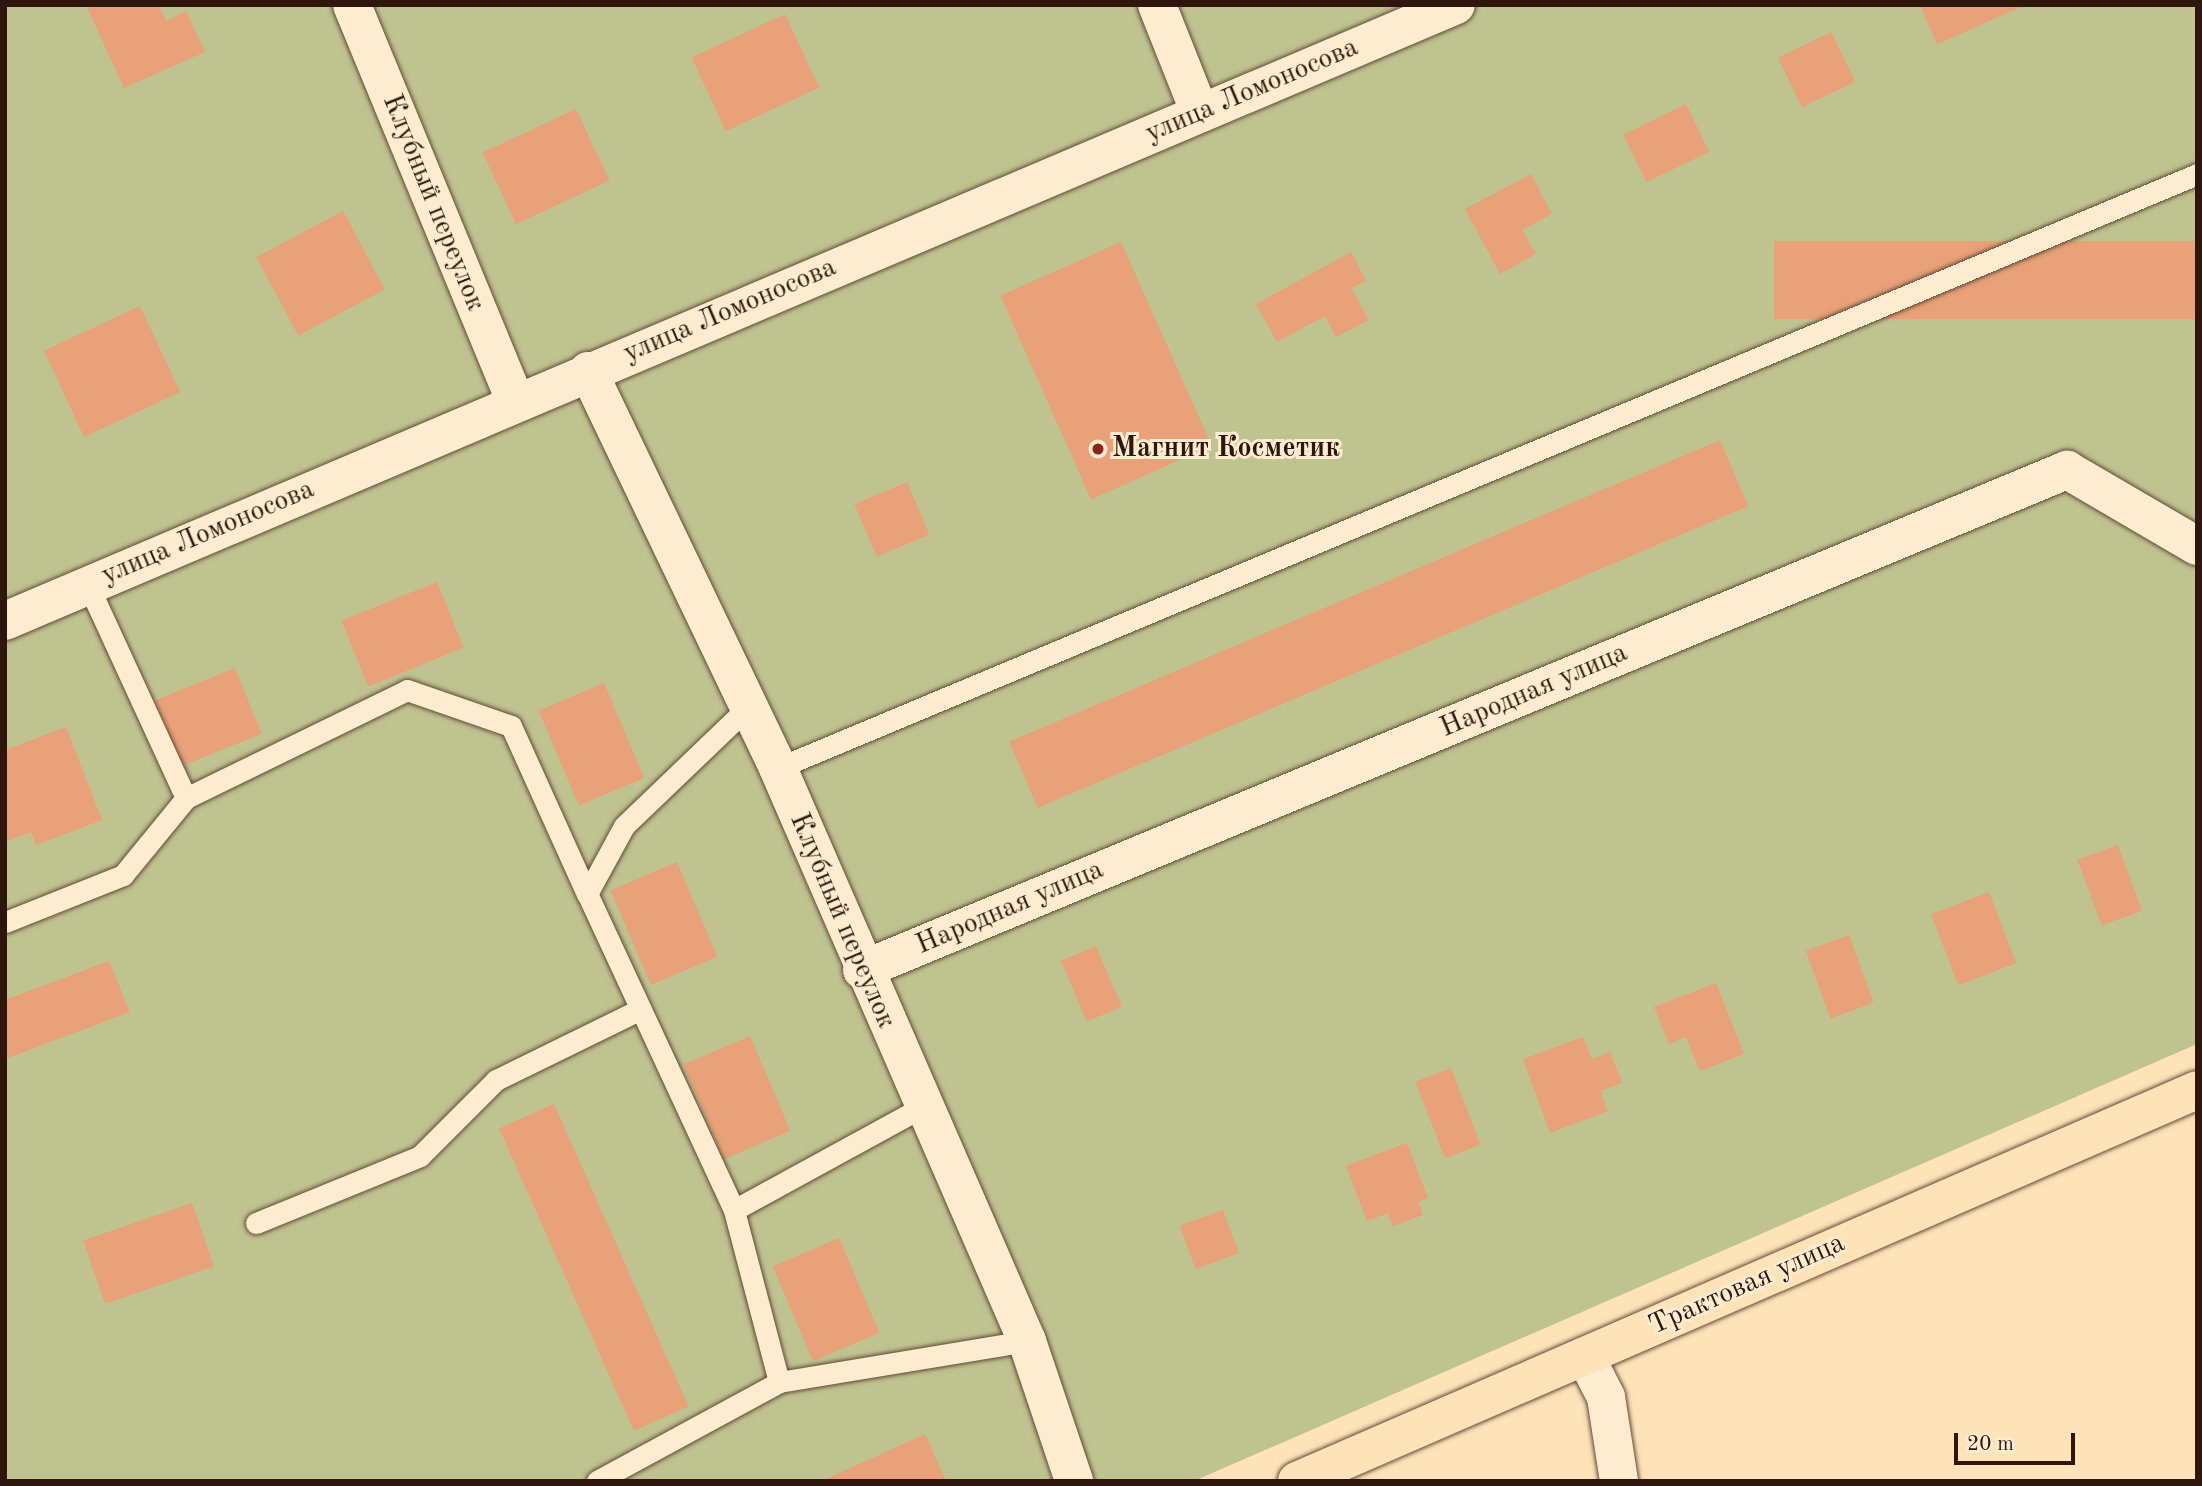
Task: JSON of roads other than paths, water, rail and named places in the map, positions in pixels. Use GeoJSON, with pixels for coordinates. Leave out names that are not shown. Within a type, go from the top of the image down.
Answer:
{"type":"FeatureCollection","features":[{"type":"Feature","properties":{"kind":"main road","name":"Трактовая улица"},"geometry":{"type":"LineString","coordinates":[[1297,1481],[2197,1090]]}},
{"type":"Feature","properties":{"kind":"street","name":"Клубный переулок"},"geometry":{"type":"LineString","coordinates":[[352,5],[514,401]]}},
{"type":"Feature","properties":{"kind":"street"},"geometry":{"type":"LineString","coordinates":[[1157,5],[1200,113]]}},
{"type":"Feature","properties":{"kind":"street","name":"улица Ломоносова"},"geometry":{"type":"LineString","coordinates":[[5,621],[514,401],[1456,5]]}},
{"type":"Feature","properties":{"kind":"street","name":"Клубный переулок"},"geometry":{"type":"LineString","coordinates":[[588,370],[747,708],[778,768],[862,970],[1027,1341],[1074,1481]]}},
{"type":"Feature","properties":{"kind":"street","name":"Народная улица"},"geometry":{"type":"LineString","coordinates":[[862,970],[2067,470],[2197,546]]}},
{"type":"Feature","properties":{"kind":"street"},"geometry":{"type":"LineString","coordinates":[[1585,1356],[1605,1397],[1619,1481]]}},
{"type":"Feature","properties":{"kind":"lane"},"geometry":{"type":"LineString","coordinates":[[778,768],[2197,174]]}},
{"type":"Feature","properties":{"kind":"lane"},"geometry":{"type":"LineString","coordinates":[[88,585],[186,798]]}},
{"type":"Feature","properties":{"kind":"lane"},"geometry":{"type":"LineString","coordinates":[[5,922],[123,876],[186,798],[407,690],[511,726],[734,1210],[779,1382]]}},
{"type":"Feature","properties":{"kind":"lane"},"geometry":{"type":"LineString","coordinates":[[587,894],[624,826],[747,708]]}},
{"type":"Feature","properties":{"kind":"lane"},"geometry":{"type":"LineString","coordinates":[[256,1223],[420,1156],[496,1080],[641,1009]]}},
{"type":"Feature","properties":{"kind":"lane"},"geometry":{"type":"LineString","coordinates":[[734,1210],[922,1107]]}},
{"type":"Feature","properties":{"kind":"lane"},"geometry":{"type":"LineString","coordinates":[[597,1481],[779,1382],[1027,1341]]}},
{"type":"Feature","properties":{"kind":"place","name":"Магнит Косметик"},"geometry":{"type":"Point","coordinates":[1098,449]}}]}
